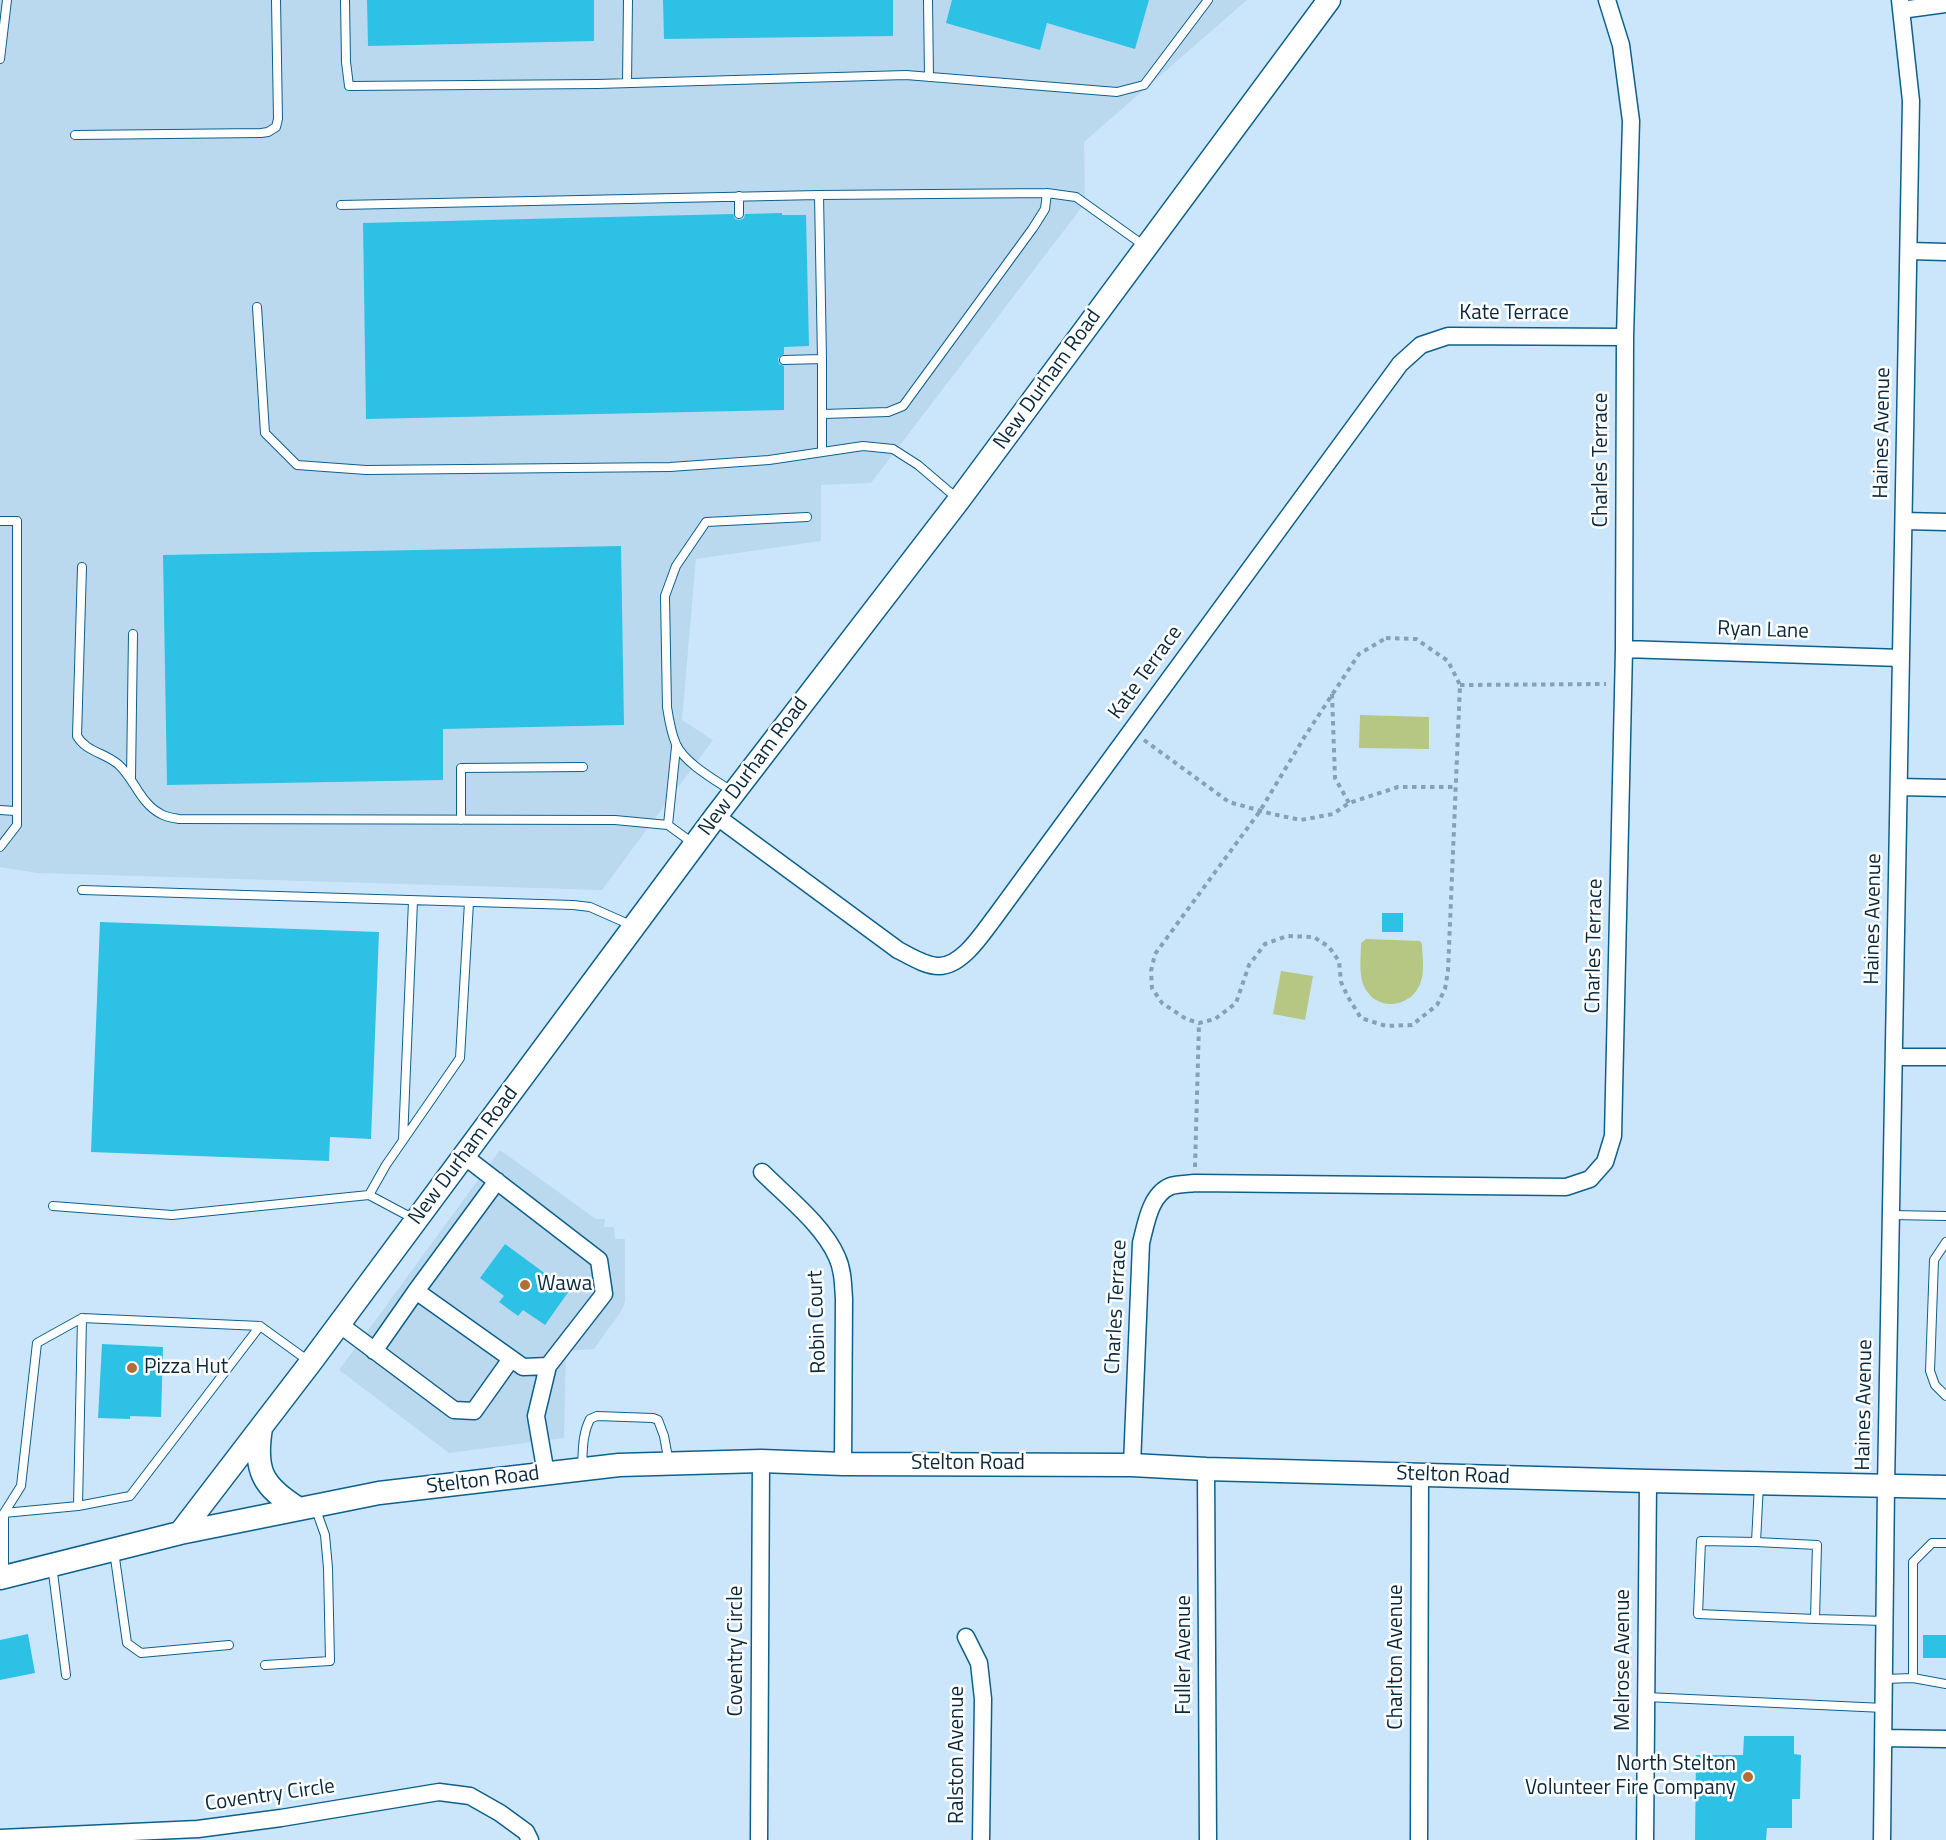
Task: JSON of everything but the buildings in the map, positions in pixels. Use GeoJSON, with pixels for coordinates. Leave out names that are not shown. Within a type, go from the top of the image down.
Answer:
{"type":"FeatureCollection","features":[{"type":"Feature","properties":{"kind":"main road","name":"New Durham Road"},"geometry":{"type":"LineString","coordinates":[[180,1533],[339,1324],[716,816],[959,500],[1329,0]]}},
{"type":"Feature","properties":{"kind":"main road"},"geometry":{"type":"LineString","coordinates":[[261,1428],[257,1451],[268,1485],[279,1496],[307,1508]]}},
{"type":"Feature","properties":{"kind":"main road","name":"Stelton Road"},"geometry":{"type":"LineString","coordinates":[[2,1578],[180,1533],[379,1493],[619,1465],[761,1461],[843,1464],[1132,1465],[1420,1475],[1946,1487]]}},
{"type":"Feature","properties":{"kind":"street","name":"Charles Terrace"},"geometry":{"type":"LineString","coordinates":[[1132,1465],[1141,1243],[1149,1212],[1160,1193],[1171,1186],[1194,1183],[1566,1187],[1590,1179],[1605,1162],[1613,1136],[1624,649],[1625,337],[1631,121],[1622,45],[1607,0]]}},
{"type":"Feature","properties":{"kind":"street"},"geometry":{"type":"LineString","coordinates":[[1901,5],[1946,4]]}},
{"type":"Feature","properties":{"kind":"street","name":"Haines Avenue"},"geometry":{"type":"LineString","coordinates":[[1882,1840],[1890,1215],[1911,101],[1901,5]]}},
{"type":"Feature","properties":{"kind":"street"},"geometry":{"type":"LineString","coordinates":[[1909,251],[1946,252]]}},
{"type":"Feature","properties":{"kind":"street","name":"Kate Terrace"},"geometry":{"type":"LineString","coordinates":[[716,816],[898,950],[920,961],[940,966],[964,956],[1002,908],[1400,364],[1421,345],[1448,336],[1625,337]]}},
{"type":"Feature","properties":{"kind":"street"},"geometry":{"type":"LineString","coordinates":[[1904,520],[1946,522]]}},
{"type":"Feature","properties":{"kind":"street","name":"Ryan Lane"},"geometry":{"type":"LineString","coordinates":[[1624,649],[1901,658]]}},
{"type":"Feature","properties":{"kind":"street"},"geometry":{"type":"LineString","coordinates":[[1899,787],[1946,788]]}},
{"type":"Feature","properties":{"kind":"street"},"geometry":{"type":"LineString","coordinates":[[1894,1057],[1946,1058]]}},
{"type":"Feature","properties":{"kind":"street"},"geometry":{"type":"LineString","coordinates":[[464,1156],[599,1260],[604,1294],[548,1366],[536,1416],[546,1473]]}},
{"type":"Feature","properties":{"kind":"street","name":"Robin Court"},"geometry":{"type":"LineString","coordinates":[[762,1172],[826,1237],[838,1259],[843,1276],[843,1464]]}},
{"type":"Feature","properties":{"kind":"street"},"geometry":{"type":"LineString","coordinates":[[374,1351],[497,1181]]}},
{"type":"Feature","properties":{"kind":"street"},"geometry":{"type":"LineString","coordinates":[[416,1291],[523,1367],[548,1366]]}},
{"type":"Feature","properties":{"kind":"street"},"geometry":{"type":"LineString","coordinates":[[339,1324],[454,1410],[474,1412],[511,1359]]}},
{"type":"Feature","properties":{"kind":"street","name":"Coventry Circle"},"geometry":{"type":"LineString","coordinates":[[759,1840],[761,1461]]}},
{"type":"Feature","properties":{"kind":"street","name":"Fuller Avenue"},"geometry":{"type":"LineString","coordinates":[[1206,1469],[1208,1840]]}},
{"type":"Feature","properties":{"kind":"street","name":"Charlton Avenue"},"geometry":{"type":"LineString","coordinates":[[1419,1840],[1420,1475]]}},
{"type":"Feature","properties":{"kind":"street","name":"Melrose Avenue"},"geometry":{"type":"LineString","coordinates":[[1645,1840],[1647,1481]]}},
{"type":"Feature","properties":{"kind":"street","name":"Ralston Avenue"},"geometry":{"type":"LineString","coordinates":[[966,1637],[979,1663],[983,1699],[981,1840]]}},
{"type":"Feature","properties":{"kind":"street"},"geometry":{"type":"LineString","coordinates":[[1884,1738],[1946,1739]]}},
{"type":"Feature","properties":{"kind":"street","name":"Coventry Circle"},"geometry":{"type":"LineString","coordinates":[[0,1838],[198,1829],[439,1792],[471,1796],[526,1832],[530,1840]]}},
{"type":"Feature","properties":{"kind":"lane"},"geometry":{"type":"LineString","coordinates":[[0,59],[7,0]]}},
{"type":"Feature","properties":{"kind":"lane"},"geometry":{"type":"LineString","coordinates":[[75,135],[261,133],[276,127],[278,119],[276,0]]}},
{"type":"Feature","properties":{"kind":"lane"},"geometry":{"type":"LineString","coordinates":[[345,0],[346,62],[349,86],[627,83],[906,75],[1116,93],[1144,85],[1208,0]]}},
{"type":"Feature","properties":{"kind":"lane"},"geometry":{"type":"LineString","coordinates":[[627,83],[628,0]]}},
{"type":"Feature","properties":{"kind":"lane"},"geometry":{"type":"LineString","coordinates":[[928,0],[929,77]]}},
{"type":"Feature","properties":{"kind":"lane"},"geometry":{"type":"LineString","coordinates":[[341,205],[739,196],[1047,193],[1076,197],[1147,247]]}},
{"type":"Feature","properties":{"kind":"lane"},"geometry":{"type":"LineString","coordinates":[[823,414],[888,412],[903,406],[1033,228],[1044,209],[1047,193]]}},
{"type":"Feature","properties":{"kind":"lane"},"geometry":{"type":"LineString","coordinates":[[819,195],[822,451]]}},
{"type":"Feature","properties":{"kind":"lane"},"geometry":{"type":"LineString","coordinates":[[739,196],[739,214]]}},
{"type":"Feature","properties":{"kind":"lane"},"geometry":{"type":"LineString","coordinates":[[257,308],[265,433],[297,465],[366,470],[670,467],[769,460],[863,446],[893,450],[918,465],[959,500]]}},
{"type":"Feature","properties":{"kind":"lane"},"geometry":{"type":"LineString","coordinates":[[784,360],[822,358]]}},
{"type":"Feature","properties":{"kind":"lane"},"geometry":{"type":"LineString","coordinates":[[668,825],[676,747],[669,725],[667,708],[665,596],[669,580],[686,549],[706,522],[807,517]]}},
{"type":"Feature","properties":{"kind":"lane"},"geometry":{"type":"LineString","coordinates":[[0,521],[17,521],[15,811],[17,825],[0,847]]}},
{"type":"Feature","properties":{"kind":"lane"},"geometry":{"type":"LineString","coordinates":[[82,567],[77,736],[87,747],[117,763],[131,778],[144,801],[161,814],[179,819],[615,820],[668,825],[695,845]]}},
{"type":"Feature","properties":{"kind":"lane"},"geometry":{"type":"LineString","coordinates":[[131,778],[133,634]]}},
{"type":"Feature","properties":{"kind":"lane"},"geometry":{"type":"LineString","coordinates":[[676,747],[687,759],[734,793]]}},
{"type":"Feature","properties":{"kind":"lane"},"geometry":{"type":"LineString","coordinates":[[461,820],[460,768],[583,767]]}},
{"type":"Feature","properties":{"kind":"lane"},"geometry":{"type":"LineString","coordinates":[[0,810],[15,811]]}},
{"type":"Feature","properties":{"kind":"lane"},"geometry":{"type":"LineString","coordinates":[[82,890],[590,907],[634,926]]}},
{"type":"Feature","properties":{"kind":"lane"},"geometry":{"type":"LineString","coordinates":[[403,1140],[412,901]]}},
{"type":"Feature","properties":{"kind":"lane"},"geometry":{"type":"LineString","coordinates":[[369,1195],[386,1165],[460,1058],[469,902]]}},
{"type":"Feature","properties":{"kind":"lane"},"geometry":{"type":"LineString","coordinates":[[53,1206],[172,1215],[369,1195],[416,1220]]}},
{"type":"Feature","properties":{"kind":"lane"},"geometry":{"type":"LineString","coordinates":[[1890,1215],[1946,1216]]}},
{"type":"Feature","properties":{"kind":"lane"},"geometry":{"type":"LineString","coordinates":[[1946,1242],[1934,1260],[1930,1371],[1935,1385],[1946,1396]]}},
{"type":"Feature","properties":{"kind":"lane"},"geometry":{"type":"LineString","coordinates":[[78,1506],[82,1318]]}},
{"type":"Feature","properties":{"kind":"lane"},"geometry":{"type":"LineString","coordinates":[[2,1578],[4,1512],[21,1486],[37,1343],[82,1318],[260,1326],[310,1362]]}},
{"type":"Feature","properties":{"kind":"lane"},"geometry":{"type":"LineString","coordinates":[[4,1512],[78,1506],[130,1496],[260,1326]]}},
{"type":"Feature","properties":{"kind":"lane"},"geometry":{"type":"LineString","coordinates":[[582,1469],[583,1439],[590,1419],[597,1416],[658,1420],[664,1436],[669,1464]]}},
{"type":"Feature","properties":{"kind":"lane"},"geometry":{"type":"LineString","coordinates":[[1756,1542],[1759,1484]]}},
{"type":"Feature","properties":{"kind":"lane"},"geometry":{"type":"LineString","coordinates":[[265,1665],[330,1661],[325,1536],[307,1508]]}},
{"type":"Feature","properties":{"kind":"lane"},"geometry":{"type":"LineString","coordinates":[[1815,1619],[1816,1545],[1701,1541],[1698,1614],[1815,1619],[1885,1621]]}},
{"type":"Feature","properties":{"kind":"lane"},"geometry":{"type":"LineString","coordinates":[[1913,1678],[1913,1562],[1932,1543],[1946,1543]]}},
{"type":"Feature","properties":{"kind":"lane"},"geometry":{"type":"LineString","coordinates":[[114,1550],[127,1643],[141,1653],[229,1645]]}},
{"type":"Feature","properties":{"kind":"lane"},"geometry":{"type":"LineString","coordinates":[[52,1565],[66,1675]]}},
{"type":"Feature","properties":{"kind":"lane"},"geometry":{"type":"LineString","coordinates":[[1884,1679],[1913,1678],[1946,1684]]}},
{"type":"Feature","properties":{"kind":"lane"},"geometry":{"type":"LineString","coordinates":[[1646,1697],[1884,1708]]}},
{"type":"Feature","properties":{"kind":"path"},"geometry":{"type":"LineString","coordinates":[[1386,638],[1416,639],[1448,661],[1460,685],[1448,971],[1445,989],[1437,1005],[1412,1025],[1386,1026],[1361,1018],[1348,998],[1341,982],[1339,961],[1329,947],[1314,937],[1287,936],[1265,944],[1249,964],[1236,1003],[1215,1019],[1199,1023],[1186,1019],[1162,1002],[1152,988],[1150,971],[1155,954],[1260,811],[1332,694],[1359,654],[1386,638]]}},
{"type":"Feature","properties":{"kind":"path"},"geometry":{"type":"LineString","coordinates":[[1460,685],[1623,684]]}},
{"type":"Feature","properties":{"kind":"path"},"geometry":{"type":"LineString","coordinates":[[1332,694],[1335,778],[1349,803]]}},
{"type":"Feature","properties":{"kind":"path"},"geometry":{"type":"LineString","coordinates":[[1131,731],[1228,802],[1301,820],[1333,814],[1349,803],[1398,787],[1454,788]]}},
{"type":"Feature","properties":{"kind":"path"},"geometry":{"type":"LineString","coordinates":[[1194,1183],[1199,1023]]}},
{"type":"Feature","properties":{"kind":"shaded area"},"geometry":{"type":"Polygon","coordinates":[[[0,0],[1247,0],[1084,142],[1085,203],[871,483],[821,485],[821,541],[696,559],[682,720],[713,740],[602,890],[37,873],[0,867],[0,0]]]}},
{"type":"Feature","properties":{"kind":"shaded area"},"geometry":{"type":"Polygon","coordinates":[[[500,1150],[596,1219],[605,1219],[604,1227],[614,1227],[615,1239],[625,1239],[625,1301],[622,1310],[594,1349],[566,1351],[564,1438],[449,1453],[339,1370],[500,1150]]]}},
{"type":"Feature","properties":{"kind":"green space"},"geometry":{"type":"Polygon","coordinates":[[[1360,715],[1429,717],[1429,749],[1359,748],[1360,715]]]}},
{"type":"Feature","properties":{"kind":"green space"},"geometry":{"type":"Polygon","coordinates":[[[1366,939],[1420,941],[1422,944],[1421,981],[1417,990],[1404,1001],[1396,1004],[1380,1002],[1366,990],[1363,985],[1360,961],[1361,943],[1366,939]]]}},
{"type":"Feature","properties":{"kind":"green space"},"geometry":{"type":"Polygon","coordinates":[[[1281,971],[1313,976],[1305,1020],[1273,1014],[1281,971]]]}},
{"type":"Feature","properties":{"kind":"place","name":"Wawa"},"geometry":{"type":"Point","coordinates":[525,1285]}},
{"type":"Feature","properties":{"kind":"place","name":"Pizza Hut"},"geometry":{"type":"Point","coordinates":[132,1368]}},
{"type":"Feature","properties":{"kind":"place","name":"North Stelton Volunteer Fire Company"},"geometry":{"type":"Point","coordinates":[1748,1777]}}]}
